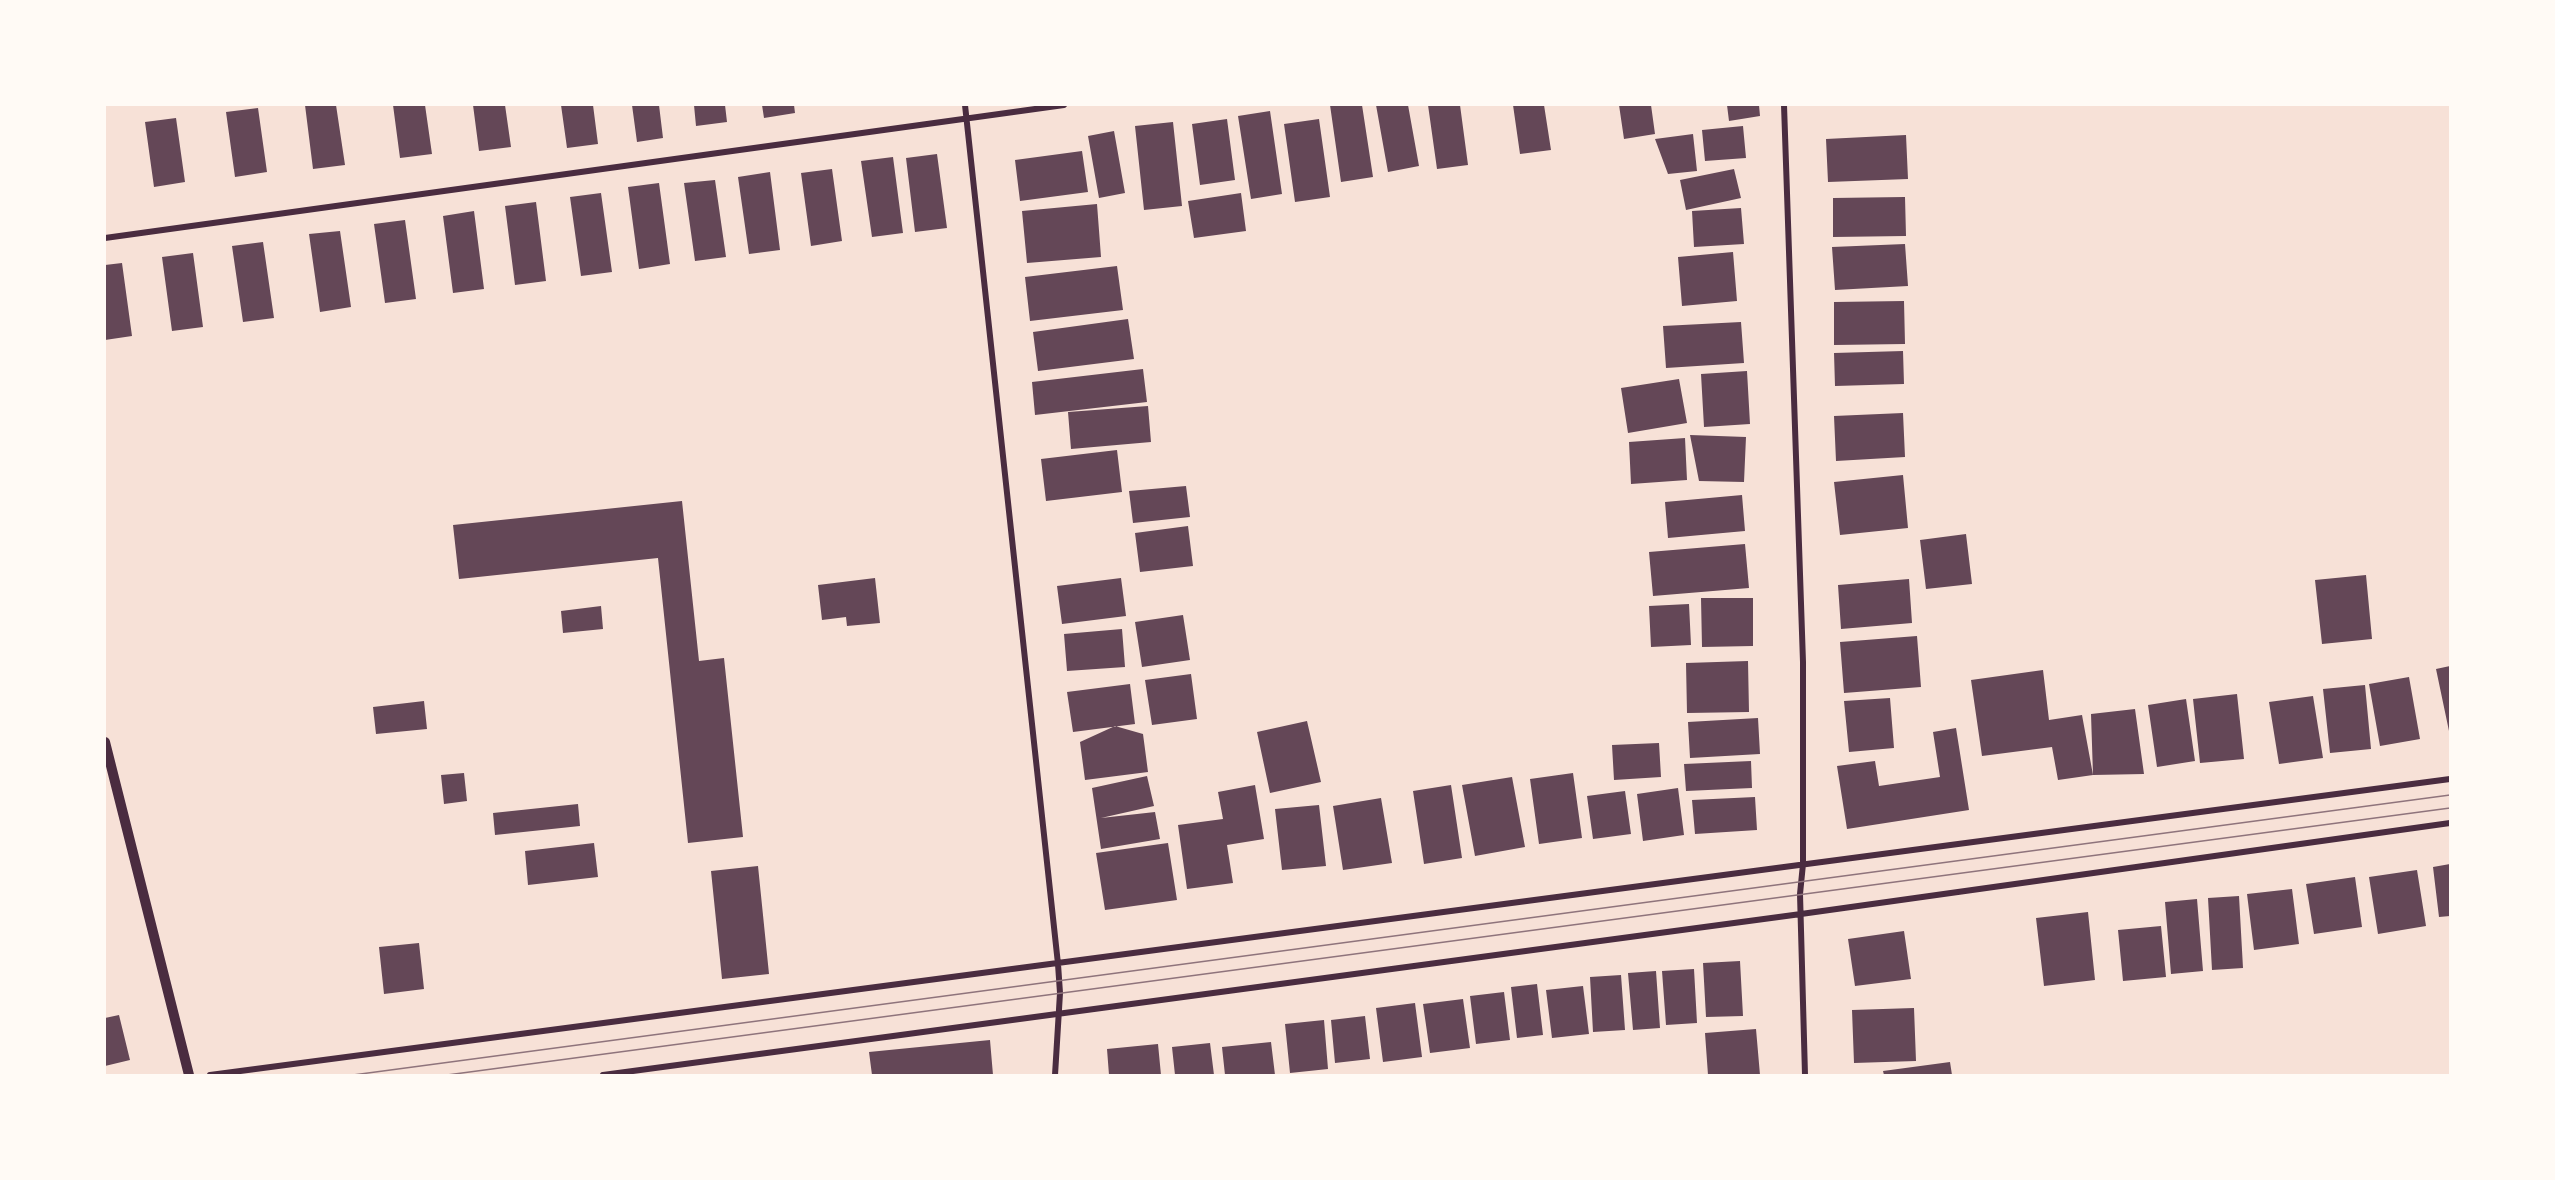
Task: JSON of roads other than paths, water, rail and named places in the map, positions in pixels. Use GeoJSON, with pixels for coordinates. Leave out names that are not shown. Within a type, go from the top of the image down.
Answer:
{"type":"FeatureCollection","features":[{"type":"Feature","properties":{"kind":"street"},"geometry":{"type":"LineString","coordinates":[[965,105],[1058,964],[1059,1014],[1055,1075]]}},
{"type":"Feature","properties":{"kind":"street"},"geometry":{"type":"LineString","coordinates":[[105,238],[1064,105]]}},
{"type":"Feature","properties":{"kind":"street"},"geometry":{"type":"LineString","coordinates":[[1784,105],[1803,662],[1801,914],[1805,1075]]}},
{"type":"Feature","properties":{"kind":"street"},"geometry":{"type":"LineString","coordinates":[[105,742],[189,1075]]}},
{"type":"Feature","properties":{"kind":"street"},"geometry":{"type":"LineString","coordinates":[[210,1075],[2450,780]]}},
{"type":"Feature","properties":{"kind":"street"},"geometry":{"type":"LineString","coordinates":[[603,1075],[1801,914],[2450,823]]}},
{"type":"Feature","properties":{"kind":"tram line"},"geometry":{"type":"LineString","coordinates":[[353,1075],[2450,795]]}},
{"type":"Feature","properties":{"kind":"tram line"},"geometry":{"type":"LineString","coordinates":[[447,1075],[2450,808]]}}]}
